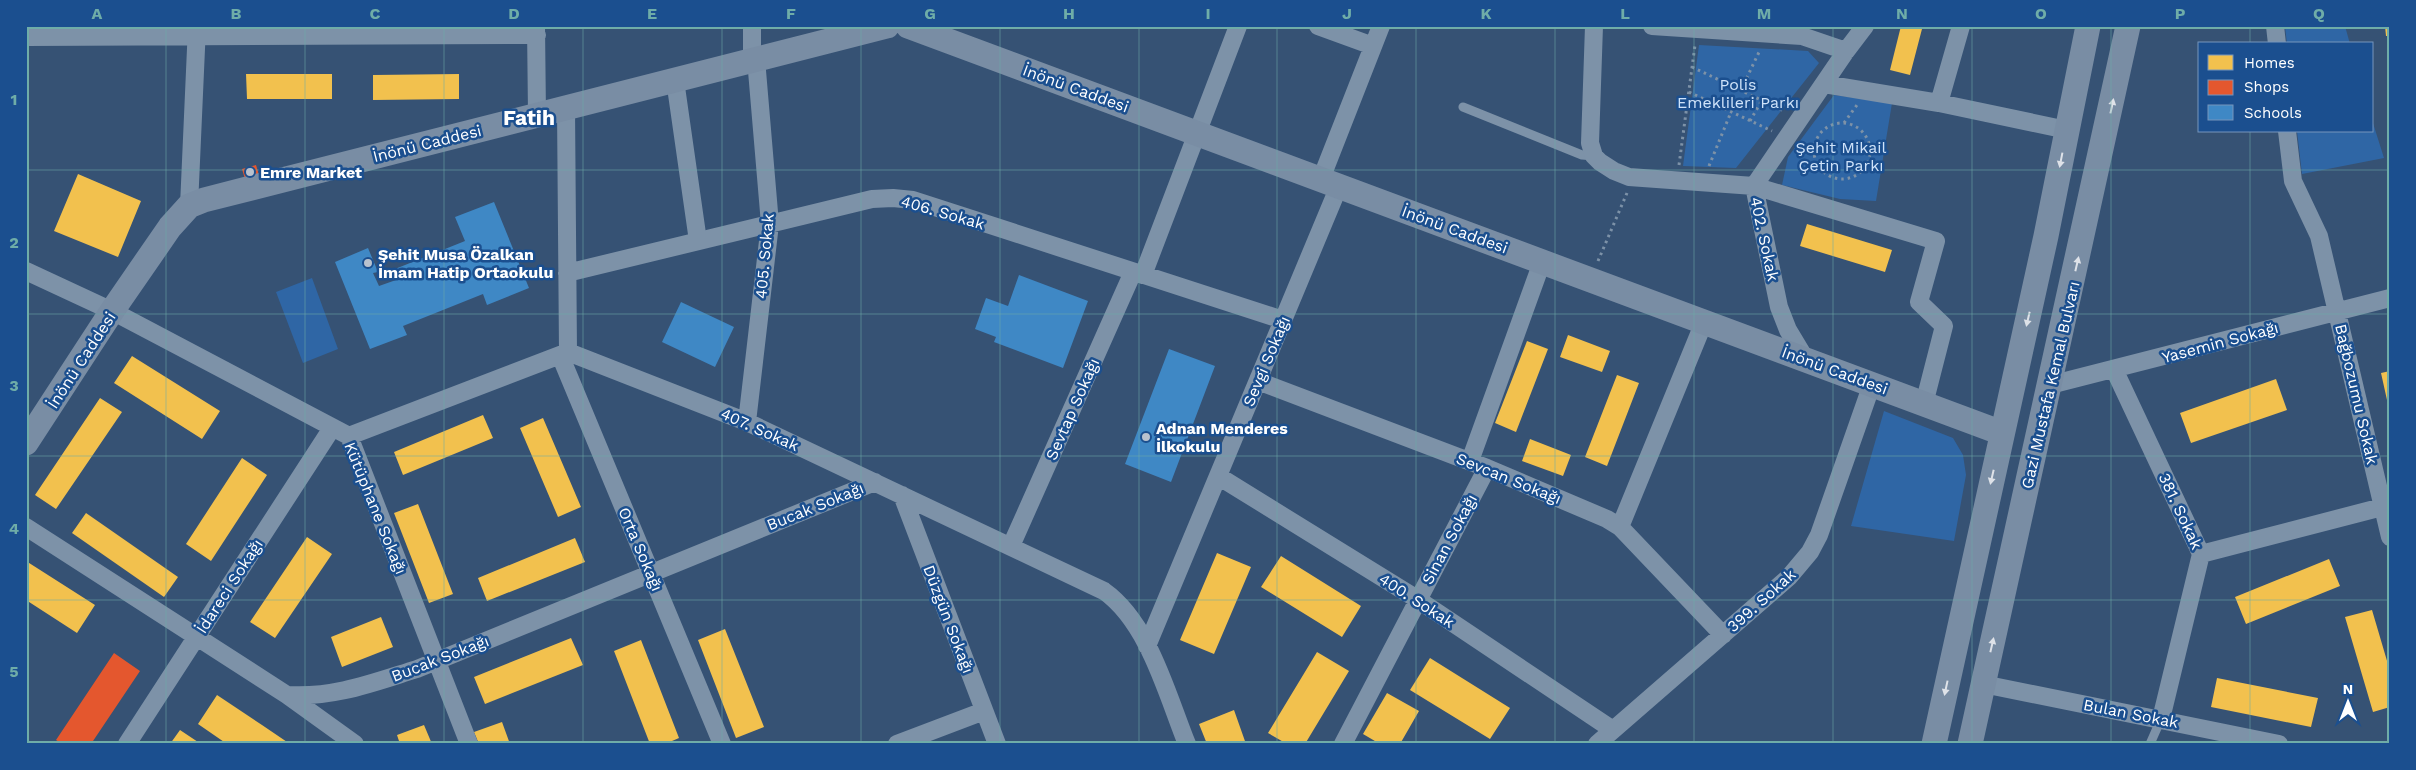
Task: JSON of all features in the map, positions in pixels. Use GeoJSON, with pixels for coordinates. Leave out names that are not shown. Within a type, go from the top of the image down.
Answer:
{"type":"FeatureCollection","features":[{"type":"Feature","properties":{"kind":"street","name":"405. Sokak"},"geometry":{"type":"LineString","coordinates":[[747,422],[770,224],[752,26]]}},
{"type":"Feature","properties":{"kind":"street","name":"İnönü Caddesi"},"geometry":{"type":"LineString","coordinates":[[26,443],[112,311],[170,227],[189,206],[214,198],[887,26]]}},
{"type":"Feature","properties":{"kind":"street","name":"İnönü Caddesi"},"geometry":{"type":"LineString","coordinates":[[908,26],[2002,433]]}},
{"type":"Feature","properties":{"kind":"street","name":"Sevtap Sokağı"},"geometry":{"type":"LineString","coordinates":[[1011,546],[1138,273],[1197,133],[1238,26]]}},
{"type":"Feature","properties":{"kind":"street"},"geometry":{"type":"LineString","coordinates":[[1318,26],[1374,46]]}},
{"type":"Feature","properties":{"kind":"street","name":"Sevgi Sokağı"},"geometry":{"type":"LineString","coordinates":[[1147,646],[1283,320],[1381,26]]}},
{"type":"Feature","properties":{"kind":"street"},"geometry":{"type":"LineString","coordinates":[[1594,26],[1590,142],[1594,156],[1607,168],[1633,178],[1754,186],[1936,241],[1919,302],[1944,326],[1924,404]]}},
{"type":"Feature","properties":{"kind":"street"},"geometry":{"type":"LineString","coordinates":[[1652,26],[1802,36],[1846,51]]}},
{"type":"Feature","properties":{"kind":"street","name":"402. Sokak"},"geometry":{"type":"LineString","coordinates":[[1806,360],[1788,330],[1779,307],[1754,186],[1865,26]]}},
{"type":"Feature","properties":{"kind":"street"},"geometry":{"type":"LineString","coordinates":[[1939,103],[1961,26]]}},
{"type":"Feature","properties":{"kind":"street"},"geometry":{"type":"LineString","coordinates":[[1934,744],[2046,236],[2088,26]]}},
{"type":"Feature","properties":{"kind":"street","name":"Gazi Mustafa Kemal Bulvarı"},"geometry":{"type":"LineString","coordinates":[[1970,744],[2128,26]]}},
{"type":"Feature","properties":{"kind":"street"},"geometry":{"type":"LineString","coordinates":[[2275,26],[2277,42]]}},
{"type":"Feature","properties":{"kind":"street"},"geometry":{"type":"LineString","coordinates":[[26,37],[197,32],[537,31],[538,115]]}},
{"type":"Feature","properties":{"kind":"street"},"geometry":{"type":"LineString","coordinates":[[189,206],[197,32]]}},
{"type":"Feature","properties":{"kind":"street"},"geometry":{"type":"LineString","coordinates":[[675,80],[698,241]]}},
{"type":"Feature","properties":{"kind":"street"},"geometry":{"type":"LineString","coordinates":[[1824,84],[1939,103],[2067,130]]}},
{"type":"Feature","properties":{"kind":"street"},"geometry":{"type":"LineString","coordinates":[[349,436],[564,353],[567,273],[566,108]]}},
{"type":"Feature","properties":{"kind":"street","name":"Bağbozumu Sokak"},"geometry":{"type":"LineString","coordinates":[[2287,132],[2293,181],[2319,236],[2386,506],[2390,537]]}},
{"type":"Feature","properties":{"kind":"street","name":"406. Sokak"},"geometry":{"type":"LineString","coordinates":[[567,273],[872,199],[893,198],[913,200],[1283,320]]}},
{"type":"Feature","properties":{"kind":"street"},"geometry":{"type":"LineString","coordinates":[[1470,461],[1542,262]]}},
{"type":"Feature","properties":{"kind":"street","name":"Kütüphane Sokağı"},"geometry":{"type":"LineString","coordinates":[[26,271],[112,311],[349,436],[469,744]]}},
{"type":"Feature","properties":{"kind":"street","name":"Yasemin Sokağı"},"geometry":{"type":"LineString","coordinates":[[2050,385],[2390,298]]}},
{"type":"Feature","properties":{"kind":"street"},"geometry":{"type":"LineString","coordinates":[[1620,528],[1704,322]]}},
{"type":"Feature","properties":{"kind":"street","name":"407. Sokak"},"geometry":{"type":"LineString","coordinates":[[564,353],[747,422],[1096,586],[1111,596],[1132,619],[1147,646],[1188,744]]}},
{"type":"Feature","properties":{"kind":"street","name":"Orta Sokağı"},"geometry":{"type":"LineString","coordinates":[[564,353],[651,573],[722,744]]}},
{"type":"Feature","properties":{"kind":"street","name":"381. Sokak"},"geometry":{"type":"LineString","coordinates":[[2114,369],[2201,554],[2161,718]]}},
{"type":"Feature","properties":{"kind":"street","name":"Sevcan Sokağı"},"geometry":{"type":"LineString","coordinates":[[1258,381],[1470,461],[1596,514],[1620,528],[1723,635]]}},
{"type":"Feature","properties":{"kind":"street","name":"399. Sokak"},"geometry":{"type":"LineString","coordinates":[[1597,744],[1789,578],[1810,552],[1819,535],[1872,384]]}},
{"type":"Feature","properties":{"kind":"street","name":"İdareci Sokağı"},"geometry":{"type":"LineString","coordinates":[[127,744],[332,428]]}},
{"type":"Feature","properties":{"kind":"street","name":"Sinan Sokağı"},"geometry":{"type":"LineString","coordinates":[[1343,744],[1487,468]]}},
{"type":"Feature","properties":{"kind":"street","name":"400. Sokak"},"geometry":{"type":"LineString","coordinates":[[1218,476],[1417,599],[1613,730]]}},
{"type":"Feature","properties":{"kind":"street","name":"Bucak Sokağı"},"geometry":{"type":"LineString","coordinates":[[287,695],[318,696],[341,692],[436,660],[875,482]]}},
{"type":"Feature","properties":{"kind":"street","name":"Düzgün Sokağı"},"geometry":{"type":"LineString","coordinates":[[902,495],[997,744]]}},
{"type":"Feature","properties":{"kind":"street"},"geometry":{"type":"LineString","coordinates":[[2201,554],[2386,506]]}},
{"type":"Feature","properties":{"kind":"street"},"geometry":{"type":"LineString","coordinates":[[26,527],[287,695],[355,744]]}},
{"type":"Feature","properties":{"kind":"street","name":"Bulan Sokak"},"geometry":{"type":"LineString","coordinates":[[1983,684],[2161,718],[2279,744]]}},
{"type":"Feature","properties":{"kind":"street"},"geometry":{"type":"LineString","coordinates":[[897,744],[984,711]]}},
{"type":"Feature","properties":{"kind":"lane"},"geometry":{"type":"LineString","coordinates":[[1463,108],[1582,155],[1594,156]]}},
{"type":"Feature","properties":{"kind":"lane"},"geometry":{"type":"LineString","coordinates":[[2150,744],[2161,718]]}},
{"type":"Feature","properties":{"kind":"path"},"geometry":{"type":"LineString","coordinates":[[1677,181],[1698,29]]}},
{"type":"Feature","properties":{"kind":"path"},"geometry":{"type":"LineString","coordinates":[[1741,90],[1768,33]]}},
{"type":"Feature","properties":{"kind":"path"},"geometry":{"type":"LineString","coordinates":[[1692,67],[1800,118]]}},
{"type":"Feature","properties":{"kind":"path"},"geometry":{"type":"LineString","coordinates":[[1689,92],[1787,138]]}},
{"type":"Feature","properties":{"kind":"path"},"geometry":{"type":"LineString","coordinates":[[1750,121],[1762,100]]}},
{"type":"Feature","properties":{"kind":"path"},"geometry":{"type":"LineString","coordinates":[[1702,183],[1731,112]]}},
{"type":"Feature","properties":{"kind":"path"},"geometry":{"type":"LineString","coordinates":[[1835,124],[1853,125],[1866,136],[1870,144],[1868,162],[1857,175],[1848,179],[1838,179],[1829,176],[1816,162],[1815,143],[1826,128],[1835,124]]}},
{"type":"Feature","properties":{"kind":"path"},"geometry":{"type":"LineString","coordinates":[[1590,280],[1633,178]]}},
{"type":"Feature","properties":{"kind":"green space"},"geometry":{"type":"Polygon","coordinates":[[[2285,26],[2345,26],[2349,42],[2287,42],[2285,26]]]}},
{"type":"Feature","properties":{"kind":"green space","name":"Polis Emeklileri Parkı"},"geometry":{"type":"Polygon","coordinates":[[[1699,45],[1808,51],[1819,63],[1736,168],[1683,166],[1699,45]]]}},
{"type":"Feature","properties":{"kind":"green space","name":"Şehit Mikail Çetin Parkı"},"geometry":{"type":"Polygon","coordinates":[[[1834,95],[1892,103],[1876,201],[1840,199],[1782,185],[1788,157],[1834,95]]]}},
{"type":"Feature","properties":{"kind":"green space"},"geometry":{"type":"Polygon","coordinates":[[[2374,126],[2384,158],[2302,174],[2297,132],[2374,132],[2374,126]]]}},
{"type":"Feature","properties":{"kind":"green space"},"geometry":{"type":"Polygon","coordinates":[[[312,278],[338,349],[303,363],[276,292],[312,278]]]}},
{"type":"Feature","properties":{"kind":"green space"},"geometry":{"type":"Polygon","coordinates":[[[1884,411],[1953,438],[1963,455],[1966,475],[1954,541],[1851,526],[1884,411]]]}},
{"type":"Feature","properties":{"kind":"building: Homes"},"geometry":{"type":"Polygon","coordinates":[[[1901,26],[1922,29],[1910,75],[1890,70],[1901,26]]]}},
{"type":"Feature","properties":{"kind":"building: Homes"},"geometry":{"type":"Polygon","coordinates":[[[2385,26],[2390,26],[2390,36],[2386,36],[2385,26]]]}},
{"type":"Feature","properties":{"kind":"building: Homes"},"geometry":{"type":"Polygon","coordinates":[[[246,74],[332,74],[332,99],[247,99],[246,74]]]}},
{"type":"Feature","properties":{"kind":"building: Homes"},"geometry":{"type":"Polygon","coordinates":[[[459,74],[459,99],[373,100],[373,75],[459,74]]]}},
{"type":"Feature","properties":{"kind":"building: Homes"},"geometry":{"type":"Polygon","coordinates":[[[78,174],[141,201],[118,257],[54,231],[78,174]]]}},
{"type":"Feature","properties":{"kind":"building: Homes"},"geometry":{"type":"Polygon","coordinates":[[[1807,224],[1892,250],[1885,272],[1800,246],[1807,224]]]}},
{"type":"Feature","properties":{"kind":"building: Homes"},"geometry":{"type":"Polygon","coordinates":[[[1568,335],[1610,351],[1602,372],[1560,357],[1568,335]]]}},
{"type":"Feature","properties":{"kind":"building: Homes"},"geometry":{"type":"Polygon","coordinates":[[[1527,341],[1548,349],[1516,432],[1495,423],[1527,341]]]}},
{"type":"Feature","properties":{"kind":"building: Homes"},"geometry":{"type":"Polygon","coordinates":[[[132,356],[220,411],[202,439],[114,383],[132,356]]]}},
{"type":"Feature","properties":{"kind":"building: Homes"},"geometry":{"type":"Polygon","coordinates":[[[2390,371],[2390,409],[2389,409],[2381,373],[2390,371]]]}},
{"type":"Feature","properties":{"kind":"building: Homes"},"geometry":{"type":"Polygon","coordinates":[[[1617,375],[1639,383],[1607,466],[1585,457],[1617,375]]]}},
{"type":"Feature","properties":{"kind":"building: Homes"},"geometry":{"type":"Polygon","coordinates":[[[2276,379],[2287,410],[2191,443],[2180,413],[2276,379]]]}},
{"type":"Feature","properties":{"kind":"building: Homes"},"geometry":{"type":"Polygon","coordinates":[[[100,398],[122,412],[56,509],[35,495],[100,398]]]}},
{"type":"Feature","properties":{"kind":"building: Homes"},"geometry":{"type":"Polygon","coordinates":[[[483,415],[493,438],[403,475],[394,452],[483,415]]]}},
{"type":"Feature","properties":{"kind":"building: Homes"},"geometry":{"type":"Polygon","coordinates":[[[543,418],[581,507],[558,517],[520,428],[543,418]]]}},
{"type":"Feature","properties":{"kind":"building: Homes"},"geometry":{"type":"Polygon","coordinates":[[[1530,439],[1571,455],[1563,476],[1522,461],[1530,439]]]}},
{"type":"Feature","properties":{"kind":"building: Homes"},"geometry":{"type":"Polygon","coordinates":[[[242,458],[267,475],[211,561],[186,544],[242,458]]]}},
{"type":"Feature","properties":{"kind":"building: Homes"},"geometry":{"type":"Polygon","coordinates":[[[418,504],[453,594],[429,603],[394,513],[418,504]]]}},
{"type":"Feature","properties":{"kind":"building: Homes"},"geometry":{"type":"Polygon","coordinates":[[[86,513],[178,577],[164,597],[72,533],[86,513]]]}},
{"type":"Feature","properties":{"kind":"building: Homes"},"geometry":{"type":"Polygon","coordinates":[[[307,537],[332,554],[275,638],[250,622],[307,537]]]}},
{"type":"Feature","properties":{"kind":"building: Homes"},"geometry":{"type":"Polygon","coordinates":[[[575,538],[585,562],[487,601],[478,578],[575,538]]]}},
{"type":"Feature","properties":{"kind":"building: Homes"},"geometry":{"type":"Polygon","coordinates":[[[1217,553],[1251,567],[1214,654],[1180,640],[1217,553]]]}},
{"type":"Feature","properties":{"kind":"building: Homes"},"geometry":{"type":"Polygon","coordinates":[[[1281,556],[1361,606],[1342,637],[1261,587],[1281,556]]]}},
{"type":"Feature","properties":{"kind":"building: Homes"},"geometry":{"type":"Polygon","coordinates":[[[2329,559],[2340,586],[2246,624],[2235,597],[2329,559]]]}},
{"type":"Feature","properties":{"kind":"building: Homes"},"geometry":{"type":"Polygon","coordinates":[[[26,561],[95,605],[77,633],[26,600],[26,561]]]}},
{"type":"Feature","properties":{"kind":"building: Homes"},"geometry":{"type":"Polygon","coordinates":[[[2372,610],[2390,671],[2390,707],[2373,712],[2345,617],[2372,610]]]}},
{"type":"Feature","properties":{"kind":"building: Homes"},"geometry":{"type":"Polygon","coordinates":[[[381,617],[393,647],[342,667],[331,637],[381,617]]]}},
{"type":"Feature","properties":{"kind":"building: Homes"},"geometry":{"type":"Polygon","coordinates":[[[725,629],[764,727],[736,738],[698,640],[725,629]]]}},
{"type":"Feature","properties":{"kind":"building: Homes"},"geometry":{"type":"Polygon","coordinates":[[[571,638],[583,665],[485,704],[474,677],[571,638]]]}},
{"type":"Feature","properties":{"kind":"building: Homes"},"geometry":{"type":"Polygon","coordinates":[[[641,640],[679,738],[665,744],[650,744],[614,651],[641,640]]]}},
{"type":"Feature","properties":{"kind":"building: Homes"},"geometry":{"type":"Polygon","coordinates":[[[1317,652],[1349,671],[1305,744],[1287,744],[1268,733],[1317,652]]]}},
{"type":"Feature","properties":{"kind":"building: Homes"},"geometry":{"type":"Polygon","coordinates":[[[1430,658],[1510,708],[1490,739],[1410,690],[1430,658]]]}},
{"type":"Feature","properties":{"kind":"building: Homes"},"geometry":{"type":"Polygon","coordinates":[[[2217,678],[2318,698],[2311,727],[2211,707],[2217,678]]]}},
{"type":"Feature","properties":{"kind":"building: Homes"},"geometry":{"type":"Polygon","coordinates":[[[1387,693],[1419,711],[1400,744],[1380,744],[1363,734],[1387,693]]]}},
{"type":"Feature","properties":{"kind":"building: Homes"},"geometry":{"type":"Polygon","coordinates":[[[217,695],[290,744],[227,744],[198,724],[217,695]]]}},
{"type":"Feature","properties":{"kind":"building: Homes"},"geometry":{"type":"Polygon","coordinates":[[[1234,710],[1246,744],[1207,744],[1199,724],[1234,710]]]}},
{"type":"Feature","properties":{"kind":"building: Homes"},"geometry":{"type":"Polygon","coordinates":[[[502,722],[510,744],[479,744],[474,732],[502,722]]]}},
{"type":"Feature","properties":{"kind":"building: Homes"},"geometry":{"type":"Polygon","coordinates":[[[424,725],[432,744],[400,744],[397,735],[424,725]]]}},
{"type":"Feature","properties":{"kind":"building: Homes"},"geometry":{"type":"Polygon","coordinates":[[[180,730],[201,744],[170,744],[180,730]]]}},
{"type":"Feature","properties":{"kind":"building: Shops","name":"Emre Market"},"geometry":{"type":"Polygon","coordinates":[[[256,165],[259,175],[245,179],[242,169],[256,165]]]}},
{"type":"Feature","properties":{"kind":"building: Shops"},"geometry":{"type":"Polygon","coordinates":[[[114,653],[140,671],[91,744],[62,744],[56,740],[114,653]]]}},
{"type":"Feature","properties":{"kind":"building: Schools","name":"Şehit Musa Özalkan İmam Hatip Ortaokulu"},"geometry":{"type":"Polygon","coordinates":[[[494,202],[529,288],[487,305],[483,294],[403,326],[407,335],[370,349],[335,262],[368,248],[378,272],[373,273],[379,286],[396,280],[395,269],[465,241],[455,217],[494,202]]]}},
{"type":"Feature","properties":{"kind":"building: Schools"},"geometry":{"type":"Polygon","coordinates":[[[1019,275],[1088,301],[1063,368],[994,342],[996,337],[975,329],[986,298],[1008,306],[1019,275]]]}},
{"type":"Feature","properties":{"kind":"building: Schools"},"geometry":{"type":"Polygon","coordinates":[[[681,302],[734,327],[715,367],[662,342],[681,302]]]}},
{"type":"Feature","properties":{"kind":"building: Schools"},"geometry":{"type":"Polygon","coordinates":[[[1169,349],[1215,366],[1171,482],[1125,464],[1169,349]]]}},
{"type":"Feature","properties":{"kind":"place","name":"Emre Market"},"geometry":{"type":"Point","coordinates":[250,172]}},
{"type":"Feature","properties":{"kind":"place","name":"Şehit Musa Özalkan İmam Hatip Ortaokulu"},"geometry":{"type":"Point","coordinates":[368,263]}},
{"type":"Feature","properties":{"kind":"place","name":"Adnan Menderes İlkokulu"},"geometry":{"type":"Point","coordinates":[1146,437]}},
{"type":"Feature","properties":{"kind":"district","name":"Fatih"},"geometry":{"type":"Point","coordinates":[529,118]}}]}
